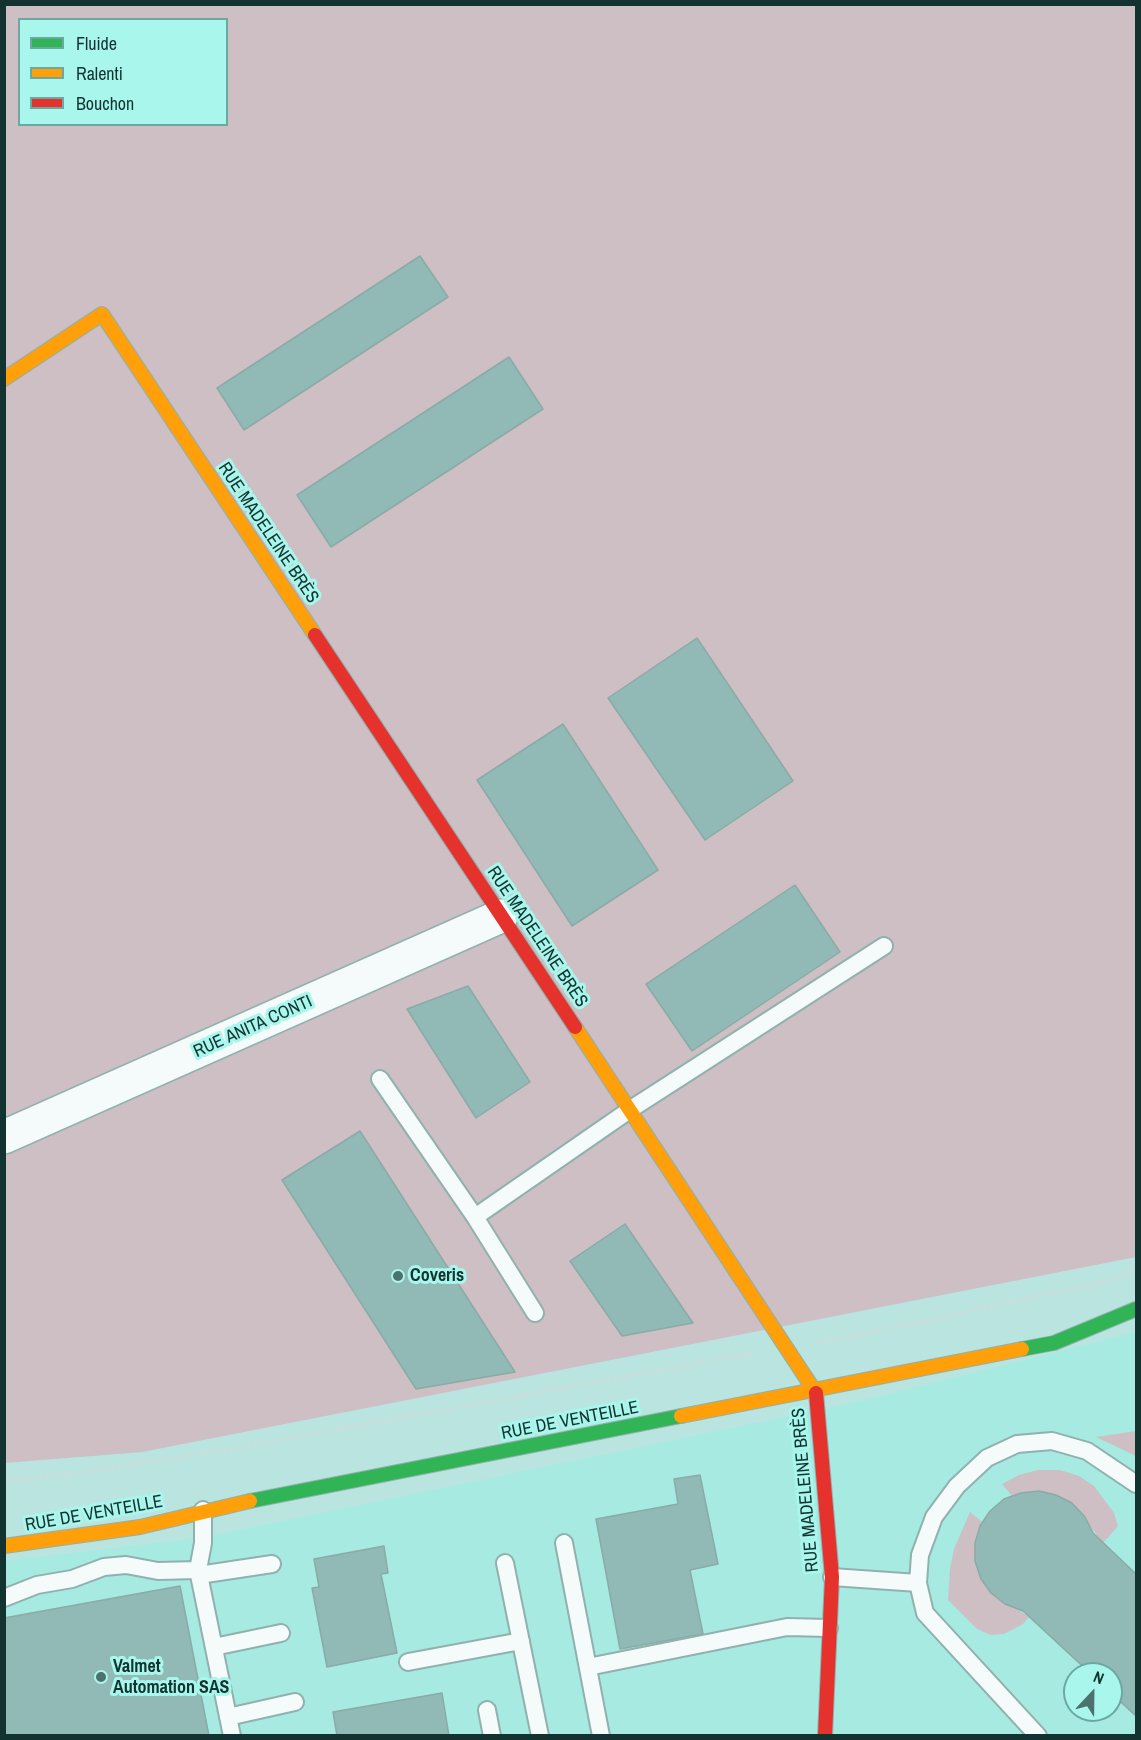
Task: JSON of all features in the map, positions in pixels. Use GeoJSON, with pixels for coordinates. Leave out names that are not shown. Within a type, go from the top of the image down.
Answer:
{"type":"FeatureCollection","features":[{"type":"Feature","properties":{"kind":"street","name":"RUE MADELEINE BRÈS"},"geometry":{"type":"LineString","coordinates":[[4,379],[102,314],[816,1391],[831,1577],[825,1736]]}},
{"type":"Feature","properties":{"kind":"street","name":"RUE ANITA CONTI"},"geometry":{"type":"LineString","coordinates":[[4,1137],[501,916]]}},
{"type":"Feature","properties":{"kind":"street","name":"RUE DE VENTEILLE"},"geometry":{"type":"LineString","coordinates":[[4,1546],[140,1527],[203,1510],[1054,1343],[1137,1309]]}},
{"type":"Feature","properties":{"kind":"lane"},"geometry":{"type":"LineString","coordinates":[[475,1217],[631,1109],[884,946]]}},
{"type":"Feature","properties":{"kind":"lane"},"geometry":{"type":"LineString","coordinates":[[380,1079],[475,1217],[535,1313]]}},
{"type":"Feature","properties":{"kind":"lane"},"geometry":{"type":"LineString","coordinates":[[1038,1736],[925,1613],[918,1583],[920,1555],[934,1518],[957,1486],[987,1458],[1017,1444],[1052,1441],[1087,1452],[1137,1484]]}},
{"type":"Feature","properties":{"kind":"lane"},"geometry":{"type":"LineString","coordinates":[[203,1510],[203,1544],[199,1572],[232,1736]]}},
{"type":"Feature","properties":{"kind":"lane"},"geometry":{"type":"LineString","coordinates":[[564,1544],[601,1736]]}},
{"type":"Feature","properties":{"kind":"lane"},"geometry":{"type":"LineString","coordinates":[[505,1563],[540,1736]]}},
{"type":"Feature","properties":{"kind":"lane"},"geometry":{"type":"LineString","coordinates":[[4,1598],[37,1585],[72,1579],[104,1567],[126,1565],[158,1570],[199,1572],[272,1564]]}},
{"type":"Feature","properties":{"kind":"lane"},"geometry":{"type":"LineString","coordinates":[[831,1577],[918,1583]]}},
{"type":"Feature","properties":{"kind":"lane"},"geometry":{"type":"LineString","coordinates":[[588,1667],[787,1627],[829,1628]]}},
{"type":"Feature","properties":{"kind":"lane"},"geometry":{"type":"LineString","coordinates":[[214,1647],[281,1633]]}},
{"type":"Feature","properties":{"kind":"lane"},"geometry":{"type":"LineString","coordinates":[[408,1662],[521,1641]]}},
{"type":"Feature","properties":{"kind":"lane"},"geometry":{"type":"LineString","coordinates":[[228,1717],[295,1702]]}},
{"type":"Feature","properties":{"kind":"lane"},"geometry":{"type":"LineString","coordinates":[[487,1710],[492,1736]]}},
{"type":"Feature","properties":{"kind":"path"},"geometry":{"type":"LineString","coordinates":[[4,1480],[88,1472],[231,1449],[786,1348],[904,1326],[1115,1279],[1137,1269]]}},
{"type":"Feature","properties":{"kind":"shaded area"},"geometry":{"type":"Polygon","coordinates":[[[5,5],[1136,5],[1136,1257],[142,1452],[5,1463],[5,5]]]}},
{"type":"Feature","properties":{"kind":"shaded area"},"geometry":{"type":"Polygon","coordinates":[[[1136,1332],[1136,1735],[5,1735],[4,1561],[206,1537],[853,1403],[1136,1332]]]}},
{"type":"Feature","properties":{"kind":"shaded area"},"geometry":{"type":"Polygon","coordinates":[[[1136,1431],[1136,1456],[1096,1437],[1136,1431]]]}},
{"type":"Feature","properties":{"kind":"shaded area"},"geometry":{"type":"Polygon","coordinates":[[[1038,1470],[1060,1470],[1079,1476],[1094,1486],[1114,1513],[1118,1526],[1103,1543],[1072,1503],[1056,1495],[1039,1491],[1012,1496],[1002,1484],[1019,1475],[1038,1470]]]}},
{"type":"Feature","properties":{"kind":"shaded area"},"geometry":{"type":"Polygon","coordinates":[[[970,1512],[982,1522],[975,1561],[981,1579],[991,1593],[1029,1617],[1023,1624],[1004,1634],[991,1635],[977,1629],[948,1600],[954,1549],[970,1512]]]}},
{"type":"Feature","properties":{"kind":"building"},"geometry":{"type":"Polygon","coordinates":[[[420,256],[448,297],[244,430],[217,388],[420,256]]]}},
{"type":"Feature","properties":{"kind":"building"},"geometry":{"type":"Polygon","coordinates":[[[509,357],[543,409],[331,547],[297,495],[509,357]]]}},
{"type":"Feature","properties":{"kind":"building"},"geometry":{"type":"Polygon","coordinates":[[[697,638],[793,781],[705,840],[608,698],[697,638]]]}},
{"type":"Feature","properties":{"kind":"building"},"geometry":{"type":"Polygon","coordinates":[[[563,724],[658,870],[572,926],[477,780],[563,724]]]}},
{"type":"Feature","properties":{"kind":"building"},"geometry":{"type":"Polygon","coordinates":[[[795,885],[840,952],[692,1051],[646,984],[795,885]]]}},
{"type":"Feature","properties":{"kind":"building"},"geometry":{"type":"Polygon","coordinates":[[[468,986],[530,1082],[476,1118],[407,1009],[468,986]]]}},
{"type":"Feature","properties":{"kind":"building","name":"Coveris"},"geometry":{"type":"Polygon","coordinates":[[[360,1131],[515,1372],[416,1389],[282,1180],[360,1131]]]}},
{"type":"Feature","properties":{"kind":"building"},"geometry":{"type":"Polygon","coordinates":[[[625,1224],[693,1323],[622,1336],[570,1261],[625,1224]]]}},
{"type":"Feature","properties":{"kind":"building"},"geometry":{"type":"Polygon","coordinates":[[[700,1475],[718,1564],[690,1570],[703,1634],[620,1649],[596,1519],[678,1504],[674,1479],[700,1475]]]}},
{"type":"Feature","properties":{"kind":"building"},"geometry":{"type":"Polygon","coordinates":[[[1039,1491],[1056,1495],[1072,1503],[1085,1517],[1093,1533],[1136,1574],[1136,1716],[1123,1704],[1123,1662],[1078,1662],[1023,1611],[1005,1604],[991,1593],[981,1579],[975,1561],[975,1543],[980,1526],[990,1511],[1004,1499],[1021,1493],[1039,1491]]]}},
{"type":"Feature","properties":{"kind":"building"},"geometry":{"type":"Polygon","coordinates":[[[384,1546],[388,1573],[381,1574],[397,1653],[327,1667],[312,1588],[319,1587],[314,1559],[384,1546]]]}},
{"type":"Feature","properties":{"kind":"building","name":"Valmet Automation SAS"},"geometry":{"type":"Polygon","coordinates":[[[180,1586],[209,1736],[4,1736],[4,1618],[180,1586]]]}},
{"type":"Feature","properties":{"kind":"building"},"geometry":{"type":"Polygon","coordinates":[[[442,1693],[449,1736],[337,1736],[333,1712],[442,1693]]]}},
{"type":"Feature","properties":{"kind":"traffic: fast"},"geometry":{"type":"LineString","coordinates":[[1022,1349],[1054,1343],[1136,1309]]}},
{"type":"Feature","properties":{"kind":"traffic: fast"},"geometry":{"type":"LineString","coordinates":[[250,1501],[681,1416]]}},
{"type":"Feature","properties":{"kind":"traffic: slow"},"geometry":{"type":"LineString","coordinates":[[4,379],[102,314],[315,635]]}},
{"type":"Feature","properties":{"kind":"traffic: slow"},"geometry":{"type":"LineString","coordinates":[[575,1027],[816,1393]]}},
{"type":"Feature","properties":{"kind":"traffic: slow"},"geometry":{"type":"LineString","coordinates":[[681,1416],[1022,1349]]}},
{"type":"Feature","properties":{"kind":"traffic: slow"},"geometry":{"type":"LineString","coordinates":[[4,1546],[140,1527],[250,1501]]}},
{"type":"Feature","properties":{"kind":"traffic: jam"},"geometry":{"type":"LineString","coordinates":[[315,635],[575,1027]]}},
{"type":"Feature","properties":{"kind":"traffic: jam"},"geometry":{"type":"LineString","coordinates":[[816,1393],[832,1577],[825,1736]]}},
{"type":"Feature","properties":{"kind":"place","name":"Coveris"},"geometry":{"type":"Point","coordinates":[398,1276]}},
{"type":"Feature","properties":{"kind":"place","name":"Valmet Automation SAS"},"geometry":{"type":"Point","coordinates":[101,1677]}}]}
